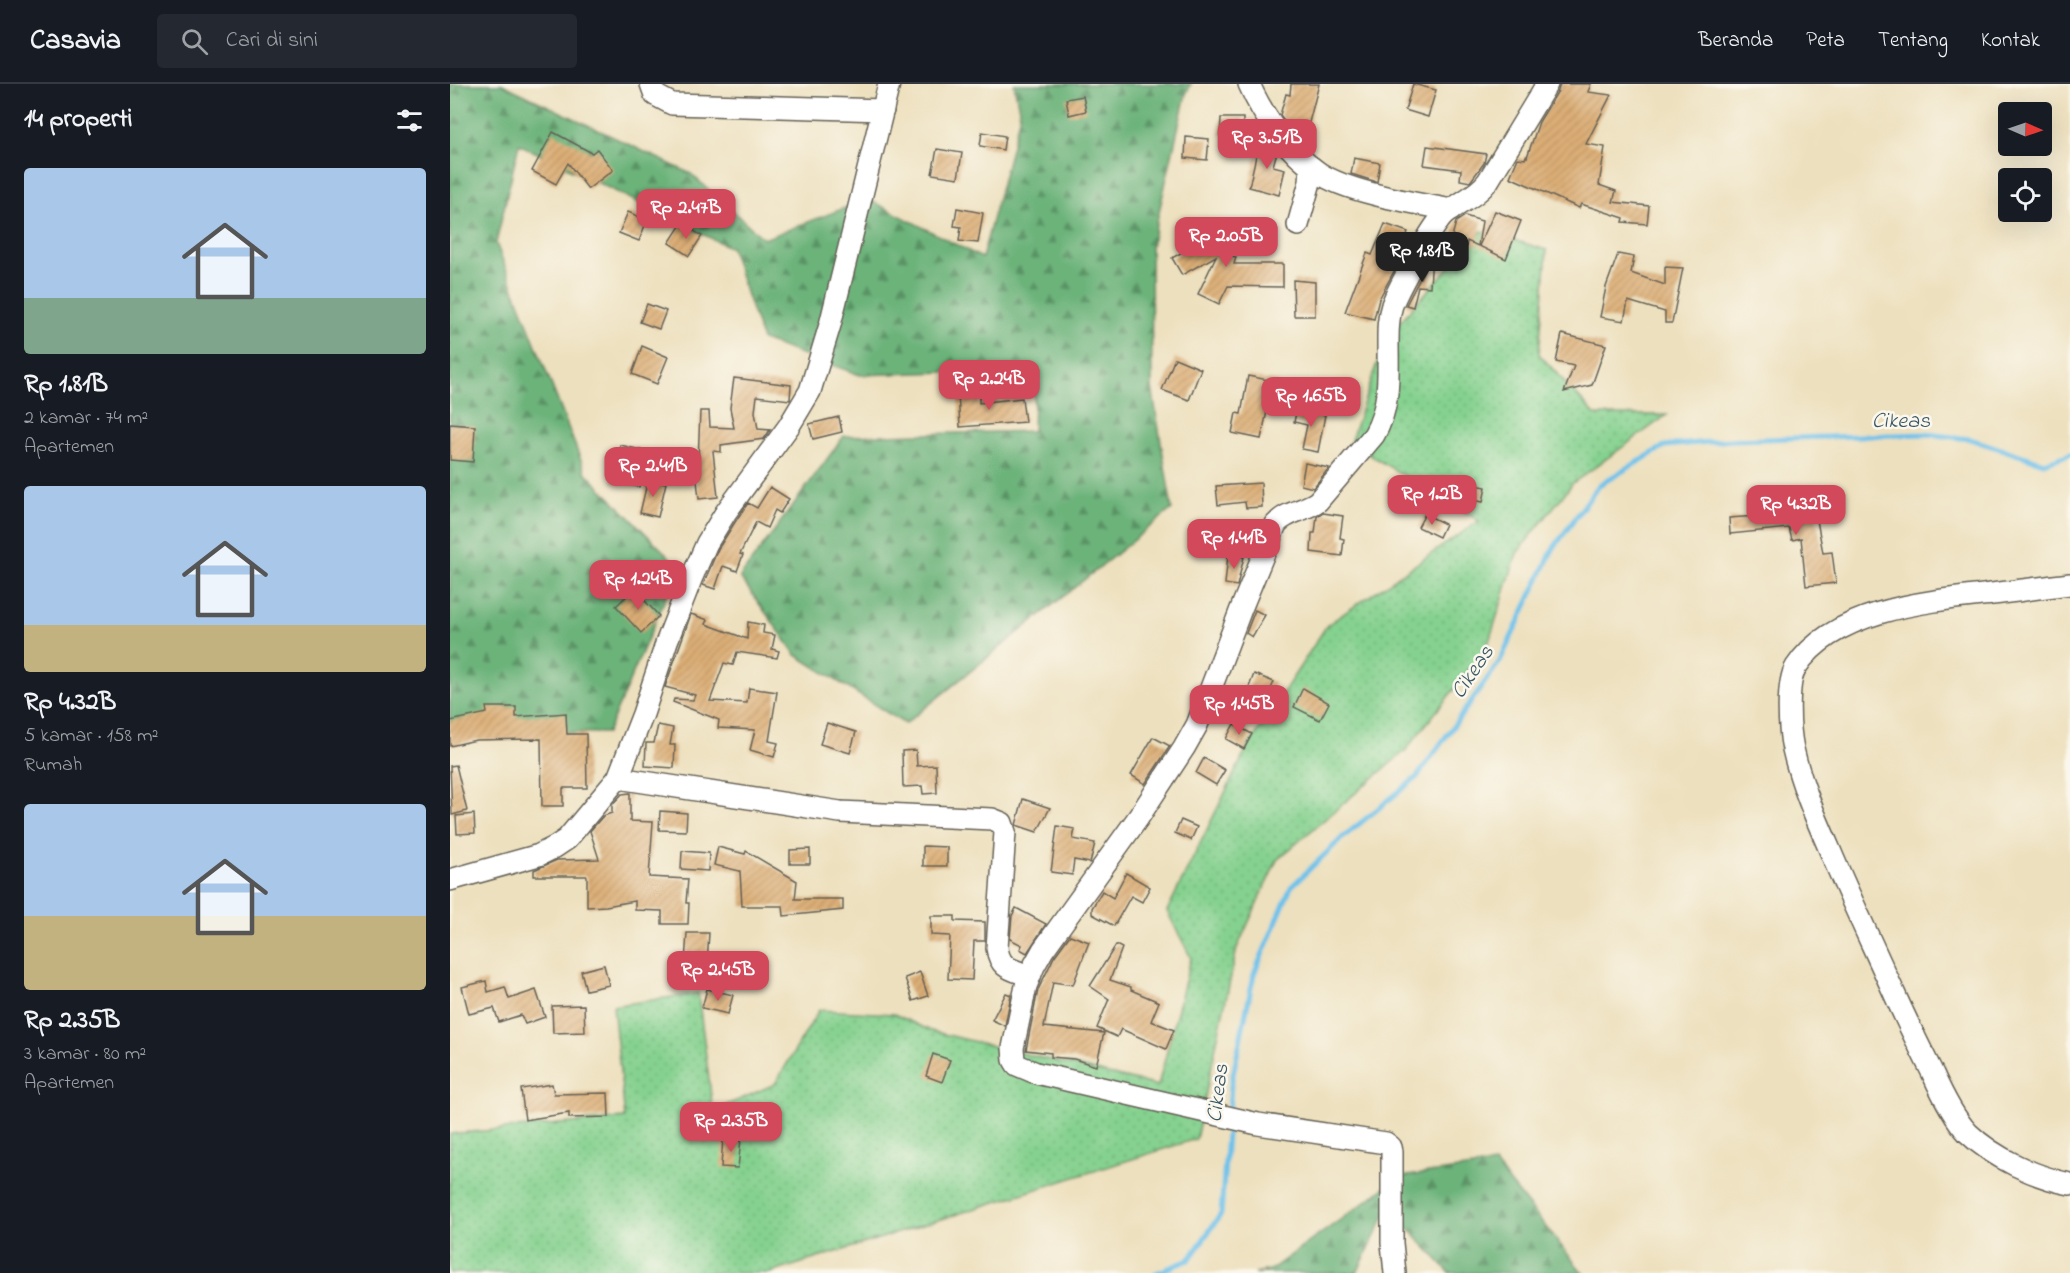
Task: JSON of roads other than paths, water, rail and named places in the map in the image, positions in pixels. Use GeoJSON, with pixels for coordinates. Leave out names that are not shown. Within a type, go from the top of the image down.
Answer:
{"type":"FeatureCollection","features":[{"type":"Feature","properties":{"kind":"street"},"geometry":{"type":"LineString","coordinates":[[651,84],[655,94],[672,104],[883,110]]}},
{"type":"Feature","properties":{"kind":"street"},"geometry":{"type":"LineString","coordinates":[[450,880],[539,855],[555,848],[567,839],[618,778],[643,714],[667,641],[707,543],[726,512],[789,426],[810,391],[830,325],[889,84]]}},
{"type":"Feature","properties":{"kind":"street"},"geometry":{"type":"LineString","coordinates":[[1249,84],[1256,100],[1278,133],[1320,174],[1337,183],[1451,210]]}},
{"type":"Feature","properties":{"kind":"street"},"geometry":{"type":"LineString","coordinates":[[1395,1273],[1392,1243],[1393,1171],[1391,1147],[1386,1143],[1258,1124],[1036,1073],[1017,1065],[1013,1048],[1017,1023],[1030,976],[1042,950],[1138,818],[1197,725],[1276,524],[1287,514],[1308,507],[1317,501],[1382,423],[1388,393],[1388,321],[1391,306],[1424,246],[1443,216],[1482,189],[1547,84]]}},
{"type":"Feature","properties":{"kind":"street"},"geometry":{"type":"LineString","coordinates":[[1298,225],[1310,182],[1311,166]]}},
{"type":"Feature","properties":{"kind":"street"},"geometry":{"type":"LineString","coordinates":[[2070,584],[1903,606],[1864,619],[1828,635],[1794,670],[1790,689],[1790,709],[1792,747],[1804,792],[1851,900],[1946,1100],[1967,1132],[1992,1152],[2030,1171],[2057,1182],[2070,1184]]}},
{"type":"Feature","properties":{"kind":"street"},"geometry":{"type":"LineString","coordinates":[[618,778],[840,812],[992,819],[1002,823],[1005,832],[997,948],[999,960],[1007,968],[1030,976]]}},
{"type":"Feature","properties":{"kind":"waterway","name":"Cikeas"},"geometry":{"type":"LineString","coordinates":[[1229,1112],[1231,1084],[1254,974],[1291,887],[1342,838],[1417,777],[1500,661],[1553,549],[1599,485],[1665,446],[1731,440],[1926,434],[1970,439],[2044,463],[2070,454]]}},
{"type":"Feature","properties":{"kind":"waterway","name":"Cikeas"},"geometry":{"type":"LineString","coordinates":[[1156,1273],[1189,1260],[1221,1214],[1228,1121]]}}]}
